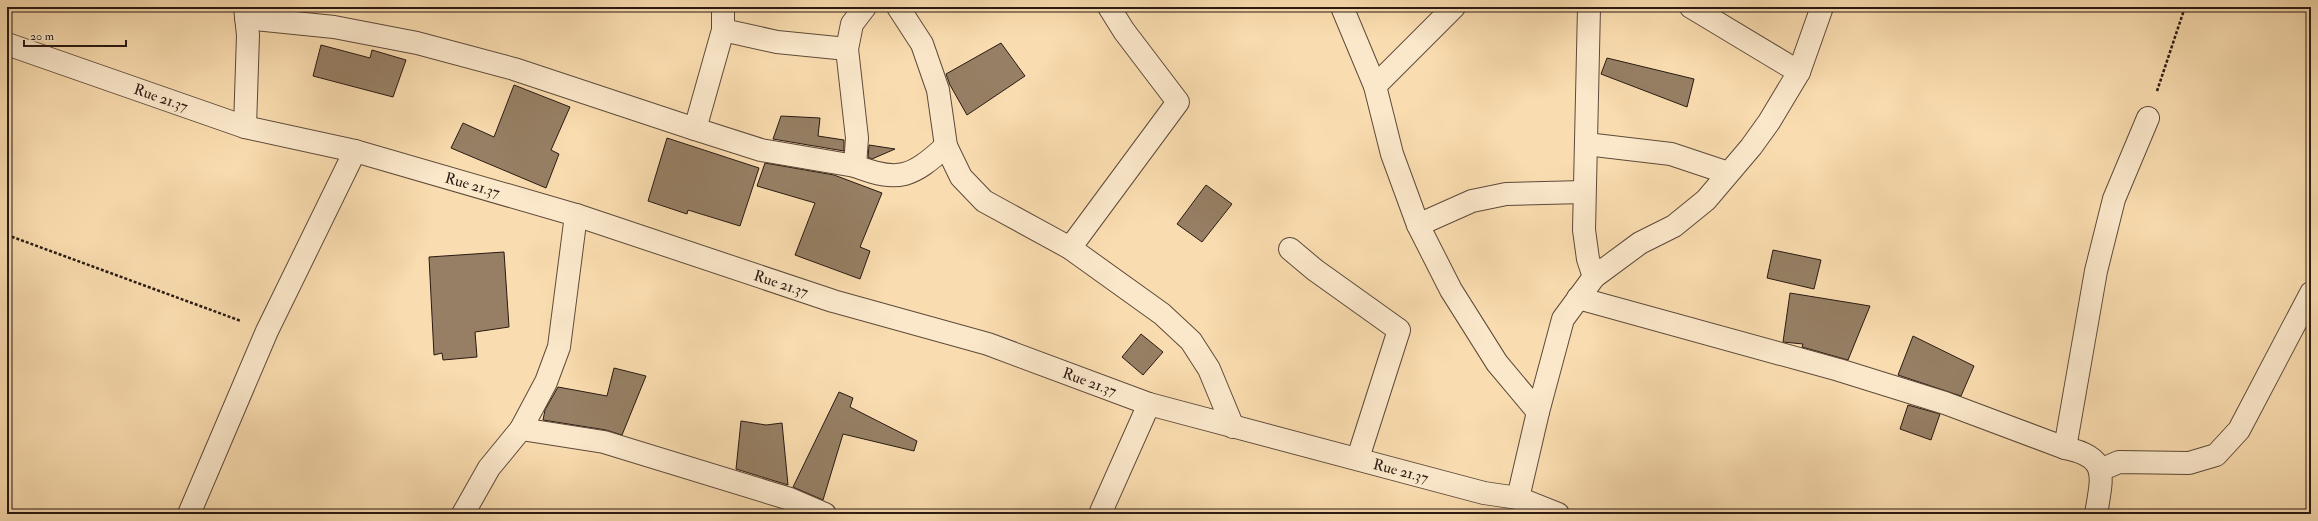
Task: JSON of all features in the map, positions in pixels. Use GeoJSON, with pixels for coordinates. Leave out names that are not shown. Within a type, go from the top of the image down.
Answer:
{"type":"FeatureCollection","features":[{"type":"Feature","properties":{"kind":"street"},"geometry":{"type":"LineString","coordinates":[[695,129],[723,30],[723,7]]}},
{"type":"Feature","properties":{"kind":"street"},"geometry":{"type":"LineString","coordinates":[[855,166],[857,138],[847,49],[852,24],[865,7]]}},
{"type":"Feature","properties":{"kind":"street"},"geometry":{"type":"LineString","coordinates":[[898,7],[922,44],[938,90],[946,146],[961,177],[984,201],[1070,248],[1162,314],[1191,341],[1209,369],[1233,427]]}},
{"type":"Feature","properties":{"kind":"street"},"geometry":{"type":"LineString","coordinates":[[1070,248],[1178,102],[1124,31],[1109,7]]}},
{"type":"Feature","properties":{"kind":"street"},"geometry":{"type":"LineString","coordinates":[[1342,7],[1375,86],[1392,154],[1418,225],[1451,290],[1497,363],[1538,412]]}},
{"type":"Feature","properties":{"kind":"street"},"geometry":{"type":"LineString","coordinates":[[1375,86],[1454,7]]}},
{"type":"Feature","properties":{"kind":"street"},"geometry":{"type":"LineString","coordinates":[[1589,7],[1584,230],[1588,259],[1594,277]]}},
{"type":"Feature","properties":{"kind":"street"},"geometry":{"type":"LineString","coordinates":[[1692,7],[1799,72]]}},
{"type":"Feature","properties":{"kind":"street"},"geometry":{"type":"LineString","coordinates":[[1518,498],[1538,412],[1563,319],[1594,277],[1640,243],[1674,226],[1706,200],[1769,122],[1799,72],[1816,10]]}},
{"type":"Feature","properties":{"kind":"street"},"geometry":{"type":"LineString","coordinates":[[245,127],[248,35],[246,12],[416,43],[514,69],[729,141],[761,150],[855,166],[877,175],[899,176],[923,167],[946,146]]}},
{"type":"Feature","properties":{"kind":"street"},"geometry":{"type":"LineString","coordinates":[[723,30],[777,42],[847,49]]}},
{"type":"Feature","properties":{"kind":"street","name":"Rue 21.37"},"geometry":{"type":"LineString","coordinates":[[7,44],[245,127],[355,151],[576,215],[833,301],[988,344],[1149,404],[1233,427],[1358,458],[1484,493],[1518,498],[1545,512]]}},
{"type":"Feature","properties":{"kind":"street"},"geometry":{"type":"LineString","coordinates":[[2065,448],[2096,271],[2114,199],[2148,118]]}},
{"type":"Feature","properties":{"kind":"street"},"geometry":{"type":"LineString","coordinates":[[1586,144],[1671,154],[1728,173]]}},
{"type":"Feature","properties":{"kind":"street"},"geometry":{"type":"LineString","coordinates":[[189,514],[267,331],[355,151]]}},
{"type":"Feature","properties":{"kind":"street"},"geometry":{"type":"LineString","coordinates":[[1418,225],[1472,200],[1506,194],[1584,192]]}},
{"type":"Feature","properties":{"kind":"street"},"geometry":{"type":"LineString","coordinates":[[463,514],[489,468],[521,429],[546,382],[559,347],[576,215]]}},
{"type":"Feature","properties":{"kind":"street"},"geometry":{"type":"LineString","coordinates":[[1290,249],[1327,280],[1399,330],[1358,458]]}},
{"type":"Feature","properties":{"kind":"street"},"geometry":{"type":"LineString","coordinates":[[2100,470],[2119,462],[2190,463],[2216,455],[2239,430],[2311,293]]}},
{"type":"Feature","properties":{"kind":"street"},"geometry":{"type":"LineString","coordinates":[[1578,298],[1846,372],[1945,403],[2065,448],[2083,452],[2094,459],[2100,470],[2102,481],[2096,514]]}},
{"type":"Feature","properties":{"kind":"street"},"geometry":{"type":"LineString","coordinates":[[1100,514],[1149,404]]}},
{"type":"Feature","properties":{"kind":"street"},"geometry":{"type":"LineString","coordinates":[[521,429],[604,442],[784,496],[825,514]]}},
{"type":"Feature","properties":{"kind":"path"},"geometry":{"type":"LineString","coordinates":[[2148,118],[2185,7]]}},
{"type":"Feature","properties":{"kind":"path"},"geometry":{"type":"LineString","coordinates":[[7,235],[267,331]]}},
{"type":"Feature","properties":{"kind":"building"},"geometry":{"type":"Polygon","coordinates":[[[1001,43],[1025,76],[967,115],[950,85],[946,74],[1001,43]]]}},
{"type":"Feature","properties":{"kind":"building"},"geometry":{"type":"Polygon","coordinates":[[[321,45],[370,58],[372,50],[406,60],[393,97],[313,76],[321,45]]]}},
{"type":"Feature","properties":{"kind":"building"},"geometry":{"type":"Polygon","coordinates":[[[1607,58],[1694,79],[1687,107],[1601,74],[1607,58]]]}},
{"type":"Feature","properties":{"kind":"building"},"geometry":{"type":"Polygon","coordinates":[[[514,85],[570,107],[551,150],[559,154],[546,188],[451,148],[463,123],[494,137],[514,85]]]}},
{"type":"Feature","properties":{"kind":"building"},"geometry":{"type":"Polygon","coordinates":[[[781,116],[820,118],[818,136],[844,140],[844,151],[773,139],[781,116]]]}},
{"type":"Feature","properties":{"kind":"building"},"geometry":{"type":"Polygon","coordinates":[[[667,138],[759,168],[740,226],[688,210],[687,214],[648,201],[667,138]]]}},
{"type":"Feature","properties":{"kind":"building"},"geometry":{"type":"Polygon","coordinates":[[[869,145],[895,149],[872,159],[868,157],[869,145]]]}},
{"type":"Feature","properties":{"kind":"building"},"geometry":{"type":"Polygon","coordinates":[[[765,163],[834,175],[882,193],[860,247],[870,251],[860,279],[795,255],[815,203],[757,186],[765,163]]]}},
{"type":"Feature","properties":{"kind":"building"},"geometry":{"type":"Polygon","coordinates":[[[1206,185],[1232,204],[1202,242],[1177,224],[1206,185]]]}},
{"type":"Feature","properties":{"kind":"building"},"geometry":{"type":"Polygon","coordinates":[[[1773,250],[1821,260],[1814,289],[1767,278],[1773,250]]]}},
{"type":"Feature","properties":{"kind":"building"},"geometry":{"type":"Polygon","coordinates":[[[504,252],[509,327],[475,332],[477,357],[443,360],[442,353],[434,355],[429,257],[504,252]]]}},
{"type":"Feature","properties":{"kind":"building"},"geometry":{"type":"Polygon","coordinates":[[[1790,293],[1870,306],[1848,360],[1802,347],[1803,344],[1783,342],[1790,293]]]}},
{"type":"Feature","properties":{"kind":"building"},"geometry":{"type":"Polygon","coordinates":[[[1141,334],[1163,352],[1143,375],[1122,357],[1141,334]]]}},
{"type":"Feature","properties":{"kind":"building"},"geometry":{"type":"Polygon","coordinates":[[[1913,336],[1974,366],[1961,396],[1898,375],[1913,336]]]}},
{"type":"Feature","properties":{"kind":"building"},"geometry":{"type":"Polygon","coordinates":[[[614,368],[646,376],[622,435],[606,430],[543,420],[545,410],[558,387],[607,396],[614,368]]]}},
{"type":"Feature","properties":{"kind":"building"},"geometry":{"type":"Polygon","coordinates":[[[839,392],[853,398],[850,407],[917,441],[914,451],[843,434],[823,500],[793,487],[839,392]]]}},
{"type":"Feature","properties":{"kind":"building"},"geometry":{"type":"Polygon","coordinates":[[[1908,405],[1940,414],[1931,440],[1900,429],[1908,405]]]}},
{"type":"Feature","properties":{"kind":"building"},"geometry":{"type":"Polygon","coordinates":[[[741,421],[766,425],[782,423],[788,485],[736,469],[741,421]]]}}]}
